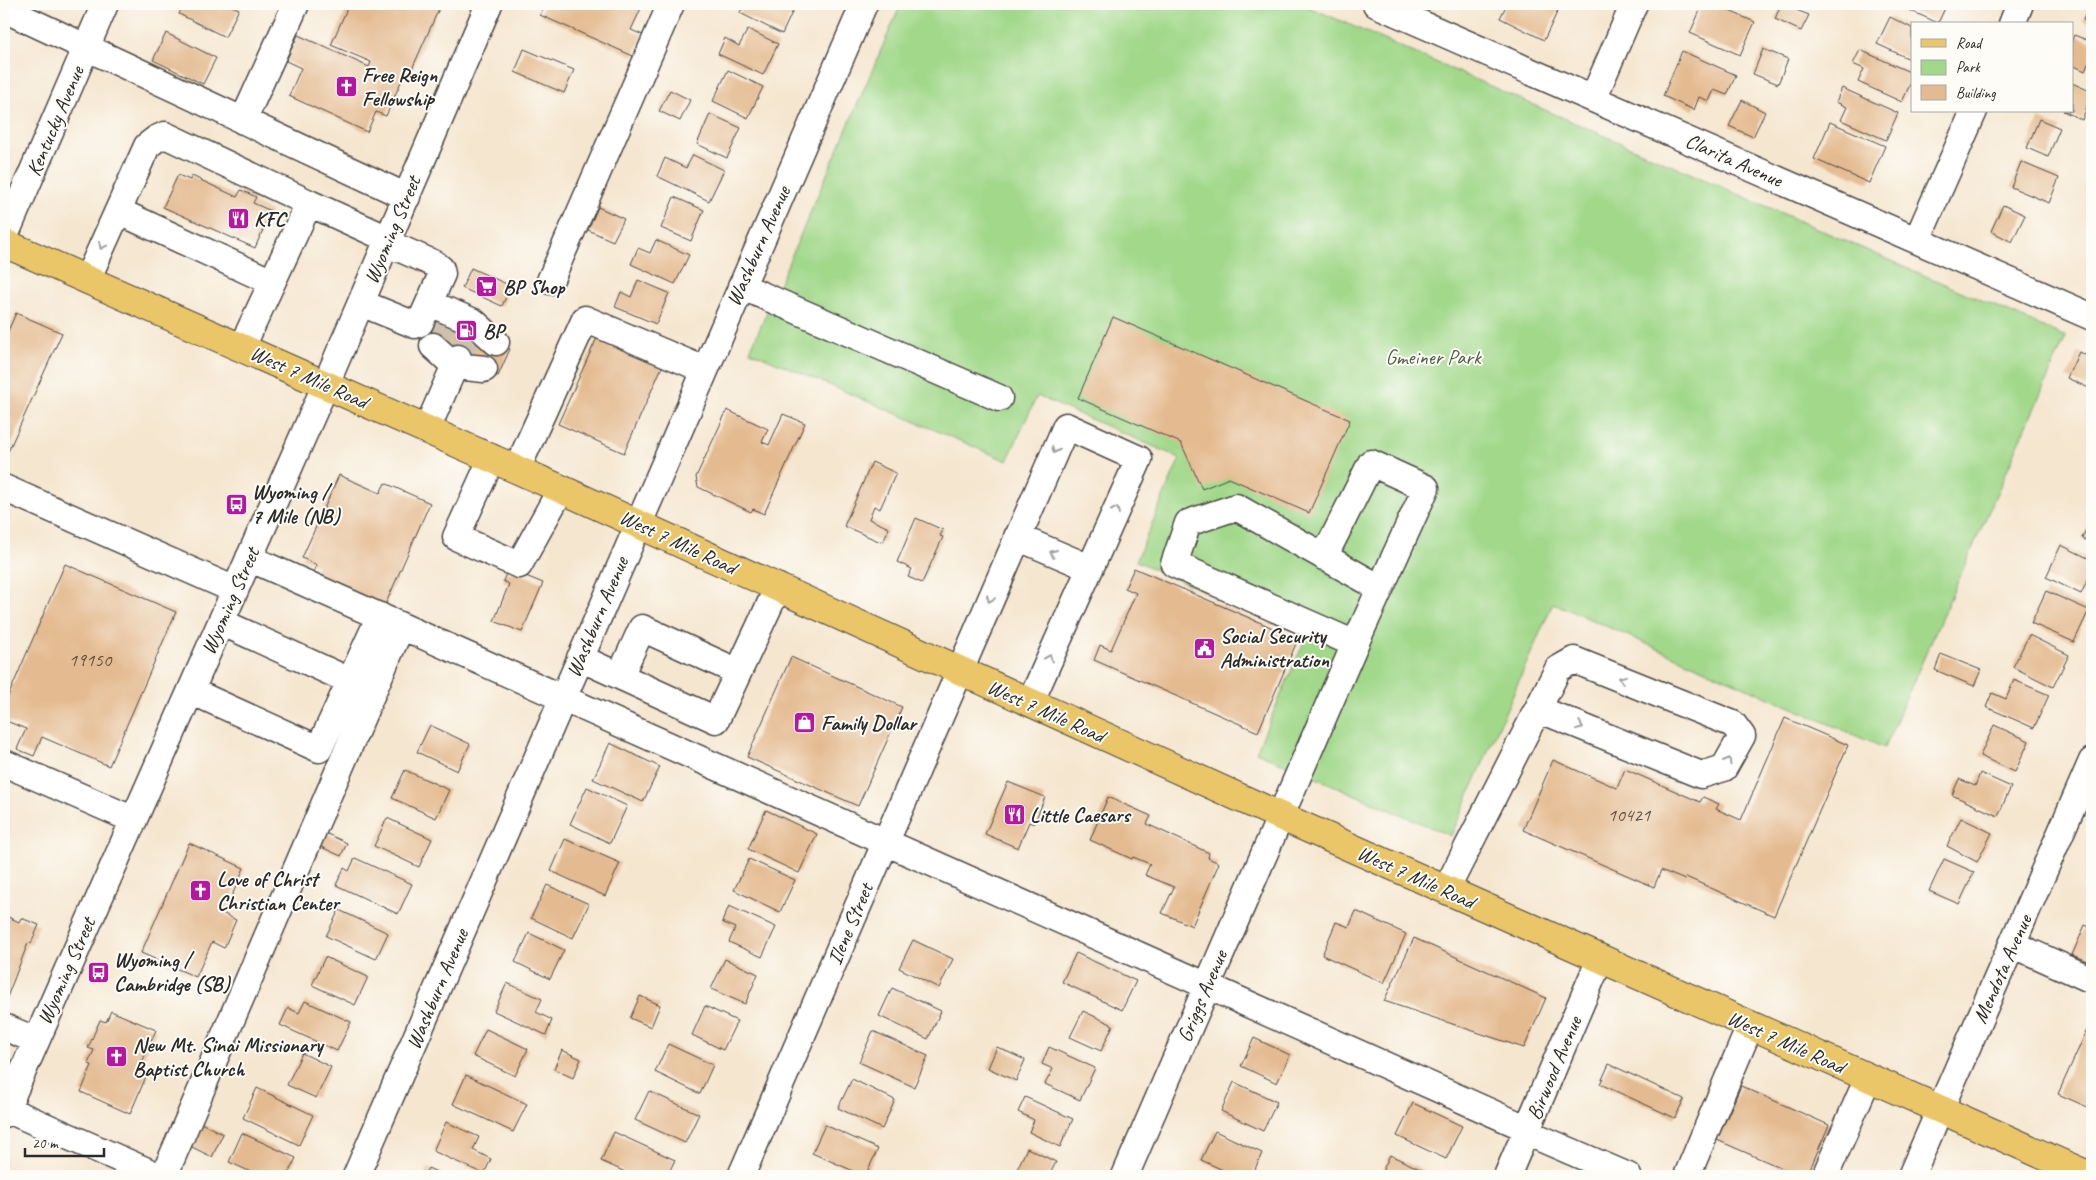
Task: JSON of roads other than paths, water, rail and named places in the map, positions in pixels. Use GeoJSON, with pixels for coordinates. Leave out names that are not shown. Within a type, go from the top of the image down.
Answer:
{"type":"FeatureCollection","features":[{"type":"Feature","properties":{"kind":"main road","name":"West 7 Mile Road"},"geometry":{"type":"LineString","coordinates":[[4,244],[242,347],[638,523],[1280,816],[2090,1176]]}},
{"type":"Feature","properties":{"kind":"street","name":"Kentucky Avenue"},"geometry":{"type":"LineString","coordinates":[[4,238],[106,4]]}},
{"type":"Feature","properties":{"kind":"street"},"geometry":{"type":"LineString","coordinates":[[243,122],[296,4]]}},
{"type":"Feature","properties":{"kind":"street","name":"Wyoming Street"},"geometry":{"type":"LineString","coordinates":[[5,1110],[250,558],[489,4]]}},
{"type":"Feature","properties":{"kind":"street"},"geometry":{"type":"LineString","coordinates":[[550,281],[672,4]]}},
{"type":"Feature","properties":{"kind":"street","name":"Washburn Avenue"},"geometry":{"type":"LineString","coordinates":[[356,1176],[864,4]]}},
{"type":"Feature","properties":{"kind":"street","name":"Clarita Avenue"},"geometry":{"type":"LineString","coordinates":[[1376,4],[2092,317]]}},
{"type":"Feature","properties":{"kind":"street"},"geometry":{"type":"LineString","coordinates":[[1593,99],[1634,4]]}},
{"type":"Feature","properties":{"kind":"street"},"geometry":{"type":"LineString","coordinates":[[2013,22],[2020,4]]}},
{"type":"Feature","properties":{"kind":"street"},"geometry":{"type":"LineString","coordinates":[[4,9],[406,197]]}},
{"type":"Feature","properties":{"kind":"street"},"geometry":{"type":"LineString","coordinates":[[1917,240],[1974,112]]}},
{"type":"Feature","properties":{"kind":"street"},"geometry":{"type":"LineString","coordinates":[[87,280],[147,146],[156,139],[165,136],[435,264],[441,269],[442,274],[438,311]]}},
{"type":"Feature","properties":{"kind":"street"},"geometry":{"type":"LineString","coordinates":[[242,347],[309,203]]}},
{"type":"Feature","properties":{"kind":"street"},"geometry":{"type":"LineString","coordinates":[[118,211],[272,282]]}},
{"type":"Feature","properties":{"kind":"street"},"geometry":{"type":"LineString","coordinates":[[741,286],[999,398]]}},
{"type":"Feature","properties":{"kind":"street"},"geometry":{"type":"LineString","coordinates":[[361,303],[415,325],[438,311]]}},
{"type":"Feature","properties":{"kind":"street"},"geometry":{"type":"LineString","coordinates":[[438,311],[472,326],[496,342]]}},
{"type":"Feature","properties":{"kind":"street"},"geometry":{"type":"LineString","coordinates":[[517,469],[586,319],[705,370]]}},
{"type":"Feature","properties":{"kind":"street"},"geometry":{"type":"LineString","coordinates":[[433,346],[457,362],[484,369]]}},
{"type":"Feature","properties":{"kind":"street"},"geometry":{"type":"LineString","coordinates":[[427,429],[457,362]]}},
{"type":"Feature","properties":{"kind":"street","name":"Ilene Street"},"geometry":{"type":"LineString","coordinates":[[741,1176],[1066,426],[1139,458],[1090,568]]}},
{"type":"Feature","properties":{"kind":"street"},"geometry":{"type":"LineString","coordinates":[[492,458],[456,537],[520,565],[561,489]]}},
{"type":"Feature","properties":{"kind":"street","name":"Griggs Avenue"},"geometry":{"type":"LineString","coordinates":[[1125,1176],[1354,644],[1426,488],[1370,463],[1324,557]]}},
{"type":"Feature","properties":{"kind":"street"},"geometry":{"type":"LineString","coordinates":[[4,488],[235,590]]}},
{"type":"Feature","properties":{"kind":"street"},"geometry":{"type":"LineString","coordinates":[[1354,644],[1174,564],[1188,523],[1236,507],[1380,588]]}},
{"type":"Feature","properties":{"kind":"street"},"geometry":{"type":"LineString","coordinates":[[1017,537],[1090,568],[1030,703]]}},
{"type":"Feature","properties":{"kind":"street"},"geometry":{"type":"LineString","coordinates":[[250,558],[562,699],[1207,985],[1628,1176]]}},
{"type":"Feature","properties":{"kind":"street"},"geometry":{"type":"LineString","coordinates":[[580,658],[716,720],[778,588]]}},
{"type":"Feature","properties":{"kind":"street"},"geometry":{"type":"LineString","coordinates":[[191,692],[319,750],[350,681],[390,621]]}},
{"type":"Feature","properties":{"kind":"street"},"geometry":{"type":"LineString","coordinates":[[164,1176],[390,621]]}},
{"type":"Feature","properties":{"kind":"street"},"geometry":{"type":"LineString","coordinates":[[220,622],[350,681]]}},
{"type":"Feature","properties":{"kind":"street"},"geometry":{"type":"LineString","coordinates":[[620,676],[642,628],[738,672]]}},
{"type":"Feature","properties":{"kind":"street"},"geometry":{"type":"LineString","coordinates":[[1446,890],[1534,715],[1558,669],[1574,660],[1733,724],[1742,736],[1724,768],[1701,775],[1548,713],[1534,715]]}},
{"type":"Feature","properties":{"kind":"street","name":"Mendota Avenue"},"geometry":{"type":"LineString","coordinates":[[1911,1176],[2092,761]]}},
{"type":"Feature","properties":{"kind":"street"},"geometry":{"type":"LineString","coordinates":[[4,764],[134,820]]}},
{"type":"Feature","properties":{"kind":"street"},"geometry":{"type":"LineString","coordinates":[[2012,944],[2092,980]]}},
{"type":"Feature","properties":{"kind":"street","name":"Birwood Avenue"},"geometry":{"type":"LineString","coordinates":[[1507,1176],[1600,959]]}},
{"type":"Feature","properties":{"kind":"street"},"geometry":{"type":"LineString","coordinates":[[1687,1176],[1750,1026]]}},
{"type":"Feature","properties":{"kind":"street"},"geometry":{"type":"LineString","coordinates":[[4,1027],[35,1040]]}},
{"type":"Feature","properties":{"kind":"street"},"geometry":{"type":"LineString","coordinates":[[1826,1176],[1868,1078]]}},
{"type":"Feature","properties":{"kind":"street"},"geometry":{"type":"LineString","coordinates":[[5,1110],[158,1176]]}},
{"type":"Feature","properties":{"kind":"tunnel"},"geometry":{"type":"LineString","coordinates":[[433,346],[446,318]]}},
{"type":"Feature","properties":{"kind":"tunnel"},"geometry":{"type":"LineString","coordinates":[[458,358],[471,330]]}},
{"type":"Feature","properties":{"kind":"place","name":"Free Reign Fellowship"},"geometry":{"type":"Point","coordinates":[346,87]}},
{"type":"Feature","properties":{"kind":"place","name":"KFC"},"geometry":{"type":"Point","coordinates":[238,219]}},
{"type":"Feature","properties":{"kind":"place","name":"BP Shop"},"geometry":{"type":"Point","coordinates":[487,287]}},
{"type":"Feature","properties":{"kind":"place","name":"BP"},"geometry":{"type":"Point","coordinates":[467,331]}},
{"type":"Feature","properties":{"kind":"place","name":"Wyoming / 7 Mile (NB)"},"geometry":{"type":"Point","coordinates":[236,504]}},
{"type":"Feature","properties":{"kind":"place","name":"Social Security Administration"},"geometry":{"type":"Point","coordinates":[1204,648]}},
{"type":"Feature","properties":{"kind":"place","name":"Family Dollar"},"geometry":{"type":"Point","coordinates":[805,723]}},
{"type":"Feature","properties":{"kind":"place","name":"Little Caesars"},"geometry":{"type":"Point","coordinates":[1014,815]}},
{"type":"Feature","properties":{"kind":"place","name":"Love of Christ Christian Center"},"geometry":{"type":"Point","coordinates":[201,891]}},
{"type":"Feature","properties":{"kind":"place","name":"Wyoming / Cambridge (SB)"},"geometry":{"type":"Point","coordinates":[98,972]}},
{"type":"Feature","properties":{"kind":"place","name":"New Mt. Sinai Missionary Baptist Church"},"geometry":{"type":"Point","coordinates":[117,1057]}},
{"type":"Feature","properties":{"kind":"park label","name":"Gmeiner Park"},"geometry":{"type":"Point","coordinates":[1433,357]}}]}
